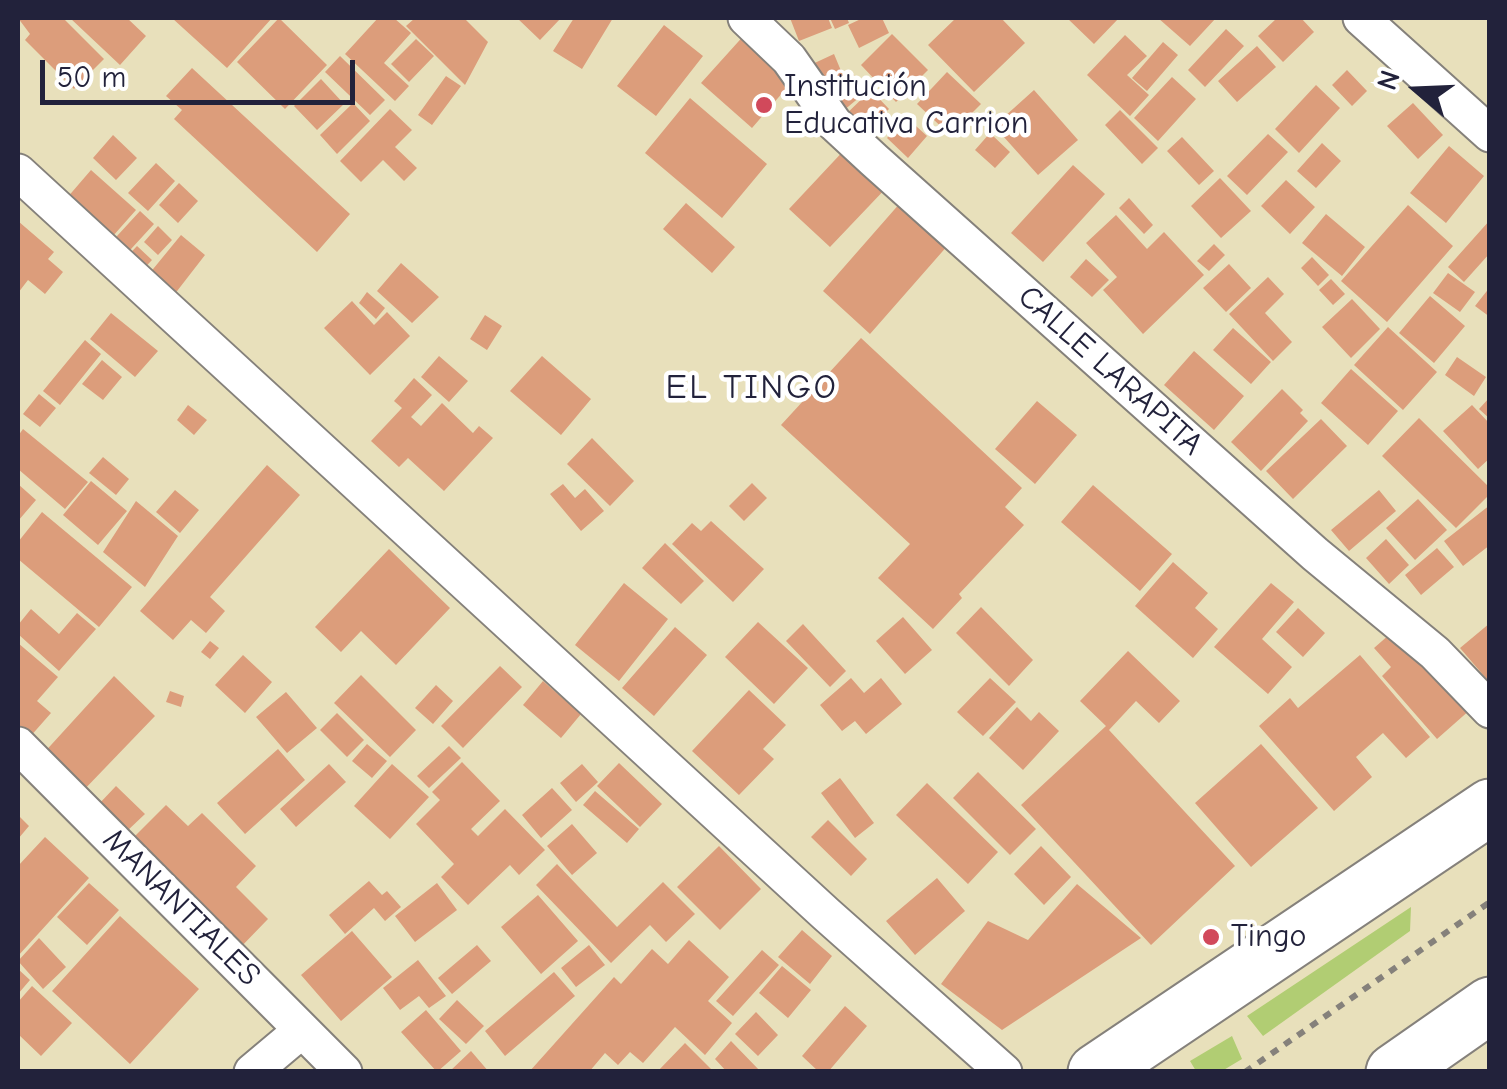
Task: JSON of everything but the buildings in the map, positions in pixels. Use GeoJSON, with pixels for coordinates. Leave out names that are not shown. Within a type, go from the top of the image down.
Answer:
{"type":"FeatureCollection","features":[{"type":"Feature","properties":{"kind":"highway"},"geometry":{"type":"LineString","coordinates":[[1096,1072],[1490,808]]}},
{"type":"Feature","properties":{"kind":"highway"},"geometry":{"type":"LineString","coordinates":[[1394,1072],[1490,1005]]}},
{"type":"Feature","properties":{"kind":"street","name":"CALLE LARAPITA"},"geometry":{"type":"LineString","coordinates":[[746,18],[789,59],[834,123],[1315,554],[1435,652],[1490,710]]}},
{"type":"Feature","properties":{"kind":"street"},"geometry":{"type":"LineString","coordinates":[[1361,18],[1490,134]]}},
{"type":"Feature","properties":{"kind":"street"},"geometry":{"type":"LineString","coordinates":[[18,172],[826,914],[1004,1072]]}},
{"type":"Feature","properties":{"kind":"street","name":"MANANTIALES"},"geometry":{"type":"LineString","coordinates":[[18,745],[344,1072]]}},
{"type":"Feature","properties":{"kind":"street"},"geometry":{"type":"LineString","coordinates":[[252,1072],[302,1030]]}},
{"type":"Feature","properties":{"kind":"path"},"geometry":{"type":"LineString","coordinates":[[1244,1072],[1490,902]]}},
{"type":"Feature","properties":{"kind":"green space"},"geometry":{"type":"Polygon","coordinates":[[[1411,907],[1410,931],[1263,1036],[1247,1016],[1411,907]]]}},
{"type":"Feature","properties":{"kind":"green space"},"geometry":{"type":"Polygon","coordinates":[[[1232,1036],[1242,1059],[1222,1071],[1196,1071],[1190,1061],[1232,1036]]]}},
{"type":"Feature","properties":{"kind":"place","name":"Institución Educativa Carrion"},"geometry":{"type":"Point","coordinates":[764,105]}},
{"type":"Feature","properties":{"kind":"place","name":"Tingo"},"geometry":{"type":"Point","coordinates":[1211,937]}},
{"type":"Feature","properties":{"kind":"district","name":"EL TINGO"},"geometry":{"type":"Point","coordinates":[752,388]}}]}
